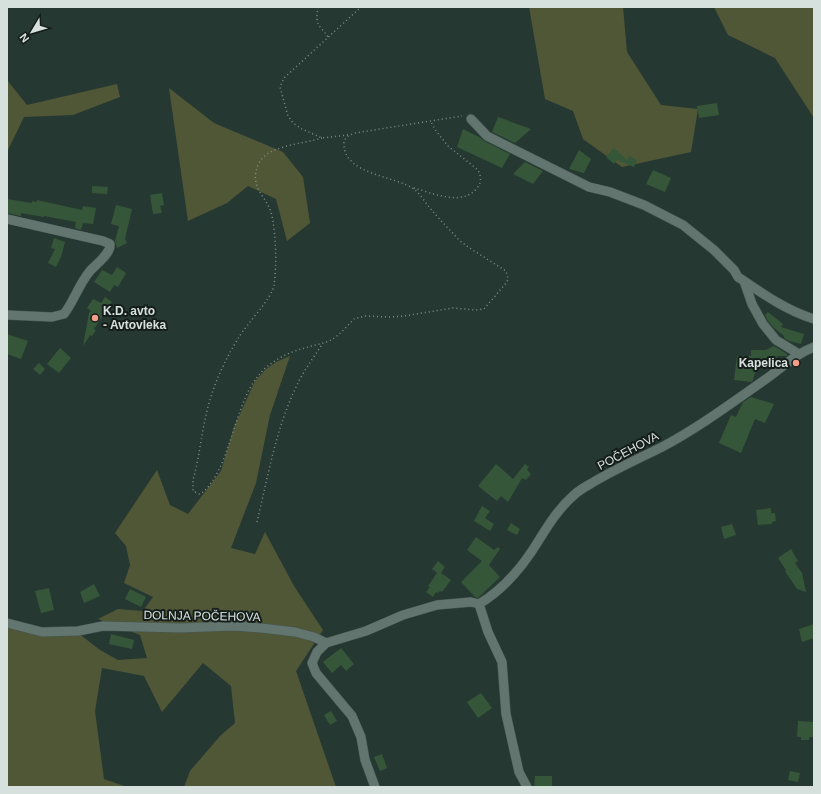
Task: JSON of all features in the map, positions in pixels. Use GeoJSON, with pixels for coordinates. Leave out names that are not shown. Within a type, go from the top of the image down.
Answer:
{"type":"FeatureCollection","features":[{"type":"Feature","properties":{"kind":"street"},"geometry":{"type":"LineString","coordinates":[[471,119],[487,136],[589,188],[610,192],[637,202],[683,225],[714,250],[734,270],[738,277],[768,298],[814,319]]}},
{"type":"Feature","properties":{"kind":"street"},"geometry":{"type":"LineString","coordinates":[[7,219],[103,241],[110,244],[110,247],[108,253],[88,273],[64,314],[52,317],[7,315]]}},
{"type":"Feature","properties":{"kind":"street"},"geometry":{"type":"LineString","coordinates":[[744,281],[752,304],[763,324],[776,340],[799,354]]}},
{"type":"Feature","properties":{"kind":"street","name":"POČEHOVA"},"geometry":{"type":"LineString","coordinates":[[479,604],[488,599],[522,565],[549,523],[575,494],[616,469],[663,446],[719,412],[776,373],[799,354],[814,348]]}},
{"type":"Feature","properties":{"kind":"street"},"geometry":{"type":"LineString","coordinates":[[375,787],[365,760],[361,737],[352,716],[316,673],[312,663],[317,652],[326,644],[366,631],[403,615],[437,605],[471,602],[479,604],[488,632],[502,662],[506,714],[519,772],[527,787]]}},
{"type":"Feature","properties":{"kind":"street","name":"DOLNJA POČEHOVA"},"geometry":{"type":"LineString","coordinates":[[7,623],[42,632],[78,631],[103,626],[180,628],[234,626],[295,632],[314,637],[326,644]]}},
{"type":"Feature","properties":{"kind":"path"},"geometry":{"type":"LineString","coordinates":[[318,7],[318,25],[329,37]]}},
{"type":"Feature","properties":{"kind":"path"},"geometry":{"type":"LineString","coordinates":[[322,138],[296,126],[291,120],[288,116],[281,84],[284,78],[361,7]]}},
{"type":"Feature","properties":{"kind":"path"},"geometry":{"type":"LineString","coordinates":[[412,188],[459,240],[506,271],[508,278],[507,282],[484,309],[476,310],[453,308],[390,317],[358,317],[354,319],[337,336],[323,343],[304,348],[277,360],[253,382],[242,406],[225,454],[207,489],[199,494],[193,491],[193,480],[206,414],[218,378],[239,337],[269,297],[274,286],[274,230],[271,211],[256,186],[258,165],[265,156],[276,149],[322,138],[431,122],[459,116],[471,119]]}},
{"type":"Feature","properties":{"kind":"path"},"geometry":{"type":"LineString","coordinates":[[349,135],[344,142],[344,148],[349,159],[356,165],[375,174],[438,196],[457,197],[476,189],[480,182],[480,174],[478,170],[448,146],[431,122]]}},
{"type":"Feature","properties":{"kind":"path"},"geometry":{"type":"LineString","coordinates":[[257,522],[282,421],[297,385],[312,358],[323,343]]}},
{"type":"Feature","properties":{"kind":"green space"},"geometry":{"type":"Polygon","coordinates":[[[529,7],[623,7],[627,52],[661,105],[698,109],[691,152],[622,167],[583,139],[573,111],[545,99],[529,7]]]}},
{"type":"Feature","properties":{"kind":"green space"},"geometry":{"type":"Polygon","coordinates":[[[714,7],[814,7],[814,118],[775,58],[728,35],[714,7]]]}},
{"type":"Feature","properties":{"kind":"green space"},"geometry":{"type":"Polygon","coordinates":[[[7,80],[27,105],[117,84],[120,97],[73,115],[24,117],[7,152],[7,80]]]}},
{"type":"Feature","properties":{"kind":"green space"},"geometry":{"type":"Polygon","coordinates":[[[169,88],[214,123],[283,152],[303,177],[310,223],[287,241],[276,199],[248,186],[227,203],[188,221],[169,88]]]}},
{"type":"Feature","properties":{"kind":"green space"},"geometry":{"type":"Polygon","coordinates":[[[290,356],[270,415],[256,483],[231,548],[255,554],[265,532],[294,586],[323,630],[296,671],[336,787],[184,787],[190,771],[220,736],[235,723],[231,686],[203,663],[162,712],[144,676],[102,668],[95,711],[104,779],[127,787],[7,787],[7,625],[78,633],[100,650],[118,660],[147,658],[140,635],[98,619],[118,609],[143,611],[153,597],[124,583],[130,565],[126,546],[115,533],[157,470],[170,505],[188,514],[221,471],[234,427],[255,381],[265,370],[276,362],[290,356]]]}},
{"type":"Feature","properties":{"kind":"building"},"geometry":{"type":"Polygon","coordinates":[[[717,103],[719,115],[699,118],[697,106],[717,103]]]}},
{"type":"Feature","properties":{"kind":"building"},"geometry":{"type":"Polygon","coordinates":[[[498,117],[531,129],[515,143],[492,132],[498,117]]]}},
{"type":"Feature","properties":{"kind":"building"},"geometry":{"type":"Polygon","coordinates":[[[463,129],[510,154],[502,168],[457,147],[463,129]]]}},
{"type":"Feature","properties":{"kind":"building"},"geometry":{"type":"Polygon","coordinates":[[[614,148],[627,160],[629,156],[637,160],[634,167],[617,160],[614,164],[606,157],[614,148]]]}},
{"type":"Feature","properties":{"kind":"building"},"geometry":{"type":"Polygon","coordinates":[[[579,150],[591,159],[584,173],[569,169],[579,150]]]}},
{"type":"Feature","properties":{"kind":"building"},"geometry":{"type":"Polygon","coordinates":[[[525,162],[543,171],[533,184],[513,174],[525,162]]]}},
{"type":"Feature","properties":{"kind":"building"},"geometry":{"type":"Polygon","coordinates":[[[653,170],[671,178],[665,192],[646,184],[653,170]]]}},
{"type":"Feature","properties":{"kind":"building"},"geometry":{"type":"Polygon","coordinates":[[[92,186],[108,187],[107,194],[92,193],[92,186]]]}},
{"type":"Feature","properties":{"kind":"building"},"geometry":{"type":"Polygon","coordinates":[[[162,193],[164,205],[160,206],[162,213],[153,214],[150,195],[162,193]]]}},
{"type":"Feature","properties":{"kind":"building"},"geometry":{"type":"Polygon","coordinates":[[[7,199],[32,203],[32,201],[37,202],[37,200],[82,210],[83,206],[96,208],[93,224],[83,223],[81,230],[75,228],[76,222],[21,213],[21,216],[7,213],[7,199]]]}},
{"type":"Feature","properties":{"kind":"building"},"geometry":{"type":"Polygon","coordinates":[[[116,205],[132,209],[125,239],[127,243],[117,248],[115,241],[119,226],[111,224],[116,205]]]}},
{"type":"Feature","properties":{"kind":"building"},"geometry":{"type":"Polygon","coordinates":[[[54,238],[65,242],[61,257],[56,267],[48,263],[55,249],[51,248],[54,238]]]}},
{"type":"Feature","properties":{"kind":"building"},"geometry":{"type":"Polygon","coordinates":[[[117,267],[126,273],[118,287],[114,285],[110,292],[94,282],[102,270],[112,275],[117,267]]]}},
{"type":"Feature","properties":{"kind":"building","name":"K.D. avto - Avtovleka"},"geometry":{"type":"Polygon","coordinates":[[[105,297],[112,302],[94,329],[96,330],[92,336],[90,335],[83,346],[89,313],[91,311],[87,308],[93,299],[101,303],[105,297]]]}},
{"type":"Feature","properties":{"kind":"building"},"geometry":{"type":"Polygon","coordinates":[[[768,312],[783,324],[781,327],[804,334],[801,344],[784,338],[784,336],[768,321],[765,315],[768,312]]]}},
{"type":"Feature","properties":{"kind":"building"},"geometry":{"type":"Polygon","coordinates":[[[7,334],[28,341],[21,359],[7,354],[7,334]]]}},
{"type":"Feature","properties":{"kind":"building"},"geometry":{"type":"Polygon","coordinates":[[[774,346],[787,354],[787,356],[777,356],[774,365],[759,363],[752,382],[734,380],[737,356],[751,356],[751,350],[766,350],[774,346]]]}},
{"type":"Feature","properties":{"kind":"building"},"geometry":{"type":"Polygon","coordinates":[[[60,348],[71,358],[59,373],[47,364],[60,348]]]}},
{"type":"Feature","properties":{"kind":"building"},"geometry":{"type":"Polygon","coordinates":[[[39,363],[45,369],[40,375],[33,369],[39,363]]]}},
{"type":"Feature","properties":{"kind":"building"},"geometry":{"type":"Polygon","coordinates":[[[751,397],[774,404],[765,423],[755,419],[741,453],[719,443],[731,415],[736,417],[743,402],[751,397]]]}},
{"type":"Feature","properties":{"kind":"building"},"geometry":{"type":"Polygon","coordinates":[[[496,464],[513,479],[525,464],[529,467],[527,470],[531,474],[526,480],[522,478],[508,502],[501,496],[497,501],[478,486],[496,464]]]}},
{"type":"Feature","properties":{"kind":"building"},"geometry":{"type":"Polygon","coordinates":[[[482,506],[490,511],[485,518],[494,524],[490,531],[474,521],[482,506]]]}},
{"type":"Feature","properties":{"kind":"building"},"geometry":{"type":"Polygon","coordinates":[[[771,508],[771,513],[775,513],[776,521],[772,522],[772,524],[758,525],[756,510],[771,508]]]}},
{"type":"Feature","properties":{"kind":"building"},"geometry":{"type":"Polygon","coordinates":[[[511,523],[520,529],[517,535],[507,530],[511,523]]]}},
{"type":"Feature","properties":{"kind":"building"},"geometry":{"type":"Polygon","coordinates":[[[732,524],[736,535],[724,539],[721,527],[732,524]]]}},
{"type":"Feature","properties":{"kind":"building"},"geometry":{"type":"Polygon","coordinates":[[[476,537],[494,550],[498,547],[500,549],[489,565],[500,577],[478,598],[475,597],[461,582],[482,561],[467,550],[476,537]]]}},
{"type":"Feature","properties":{"kind":"building"},"geometry":{"type":"Polygon","coordinates":[[[791,549],[798,561],[795,563],[802,573],[806,592],[797,589],[778,558],[791,549]]]}},
{"type":"Feature","properties":{"kind":"building"},"geometry":{"type":"Polygon","coordinates":[[[438,561],[445,567],[441,573],[451,580],[442,592],[436,592],[433,597],[426,592],[430,587],[428,586],[437,573],[432,569],[438,561]]]}},
{"type":"Feature","properties":{"kind":"building"},"geometry":{"type":"Polygon","coordinates":[[[94,584],[100,596],[84,603],[80,592],[94,584]]]}},
{"type":"Feature","properties":{"kind":"building"},"geometry":{"type":"Polygon","coordinates":[[[49,588],[54,610],[41,613],[35,591],[49,588]]]}},
{"type":"Feature","properties":{"kind":"building"},"geometry":{"type":"Polygon","coordinates":[[[130,589],[146,597],[141,607],[125,599],[130,589]]]}},
{"type":"Feature","properties":{"kind":"building"},"geometry":{"type":"Polygon","coordinates":[[[814,624],[814,638],[802,642],[799,629],[814,624]]]}},
{"type":"Feature","properties":{"kind":"building"},"geometry":{"type":"Polygon","coordinates":[[[111,634],[134,640],[132,649],[109,644],[111,634]]]}},
{"type":"Feature","properties":{"kind":"building"},"geometry":{"type":"Polygon","coordinates":[[[341,648],[354,664],[346,671],[341,665],[332,673],[323,662],[341,648]]]}},
{"type":"Feature","properties":{"kind":"building"},"geometry":{"type":"Polygon","coordinates":[[[481,693],[492,708],[478,718],[467,702],[481,693]]]}},
{"type":"Feature","properties":{"kind":"building"},"geometry":{"type":"Polygon","coordinates":[[[331,711],[337,721],[330,725],[324,715],[331,711]]]}},
{"type":"Feature","properties":{"kind":"building"},"geometry":{"type":"Polygon","coordinates":[[[798,721],[814,722],[813,737],[809,737],[809,740],[801,740],[801,737],[797,737],[798,721]]]}},
{"type":"Feature","properties":{"kind":"building"},"geometry":{"type":"Polygon","coordinates":[[[382,754],[387,768],[380,771],[374,757],[382,754]]]}},
{"type":"Feature","properties":{"kind":"building"},"geometry":{"type":"Polygon","coordinates":[[[790,771],[800,773],[798,782],[788,780],[790,771]]]}},
{"type":"Feature","properties":{"kind":"building"},"geometry":{"type":"Polygon","coordinates":[[[535,776],[552,776],[552,787],[534,787],[535,776]]]}},
{"type":"Feature","properties":{"kind":"place","name":"K.D. avto - Avtovleka"},"geometry":{"type":"Point","coordinates":[95,318]}},
{"type":"Feature","properties":{"kind":"place","name":"Kapelica"},"geometry":{"type":"Point","coordinates":[796,363]}}]}
